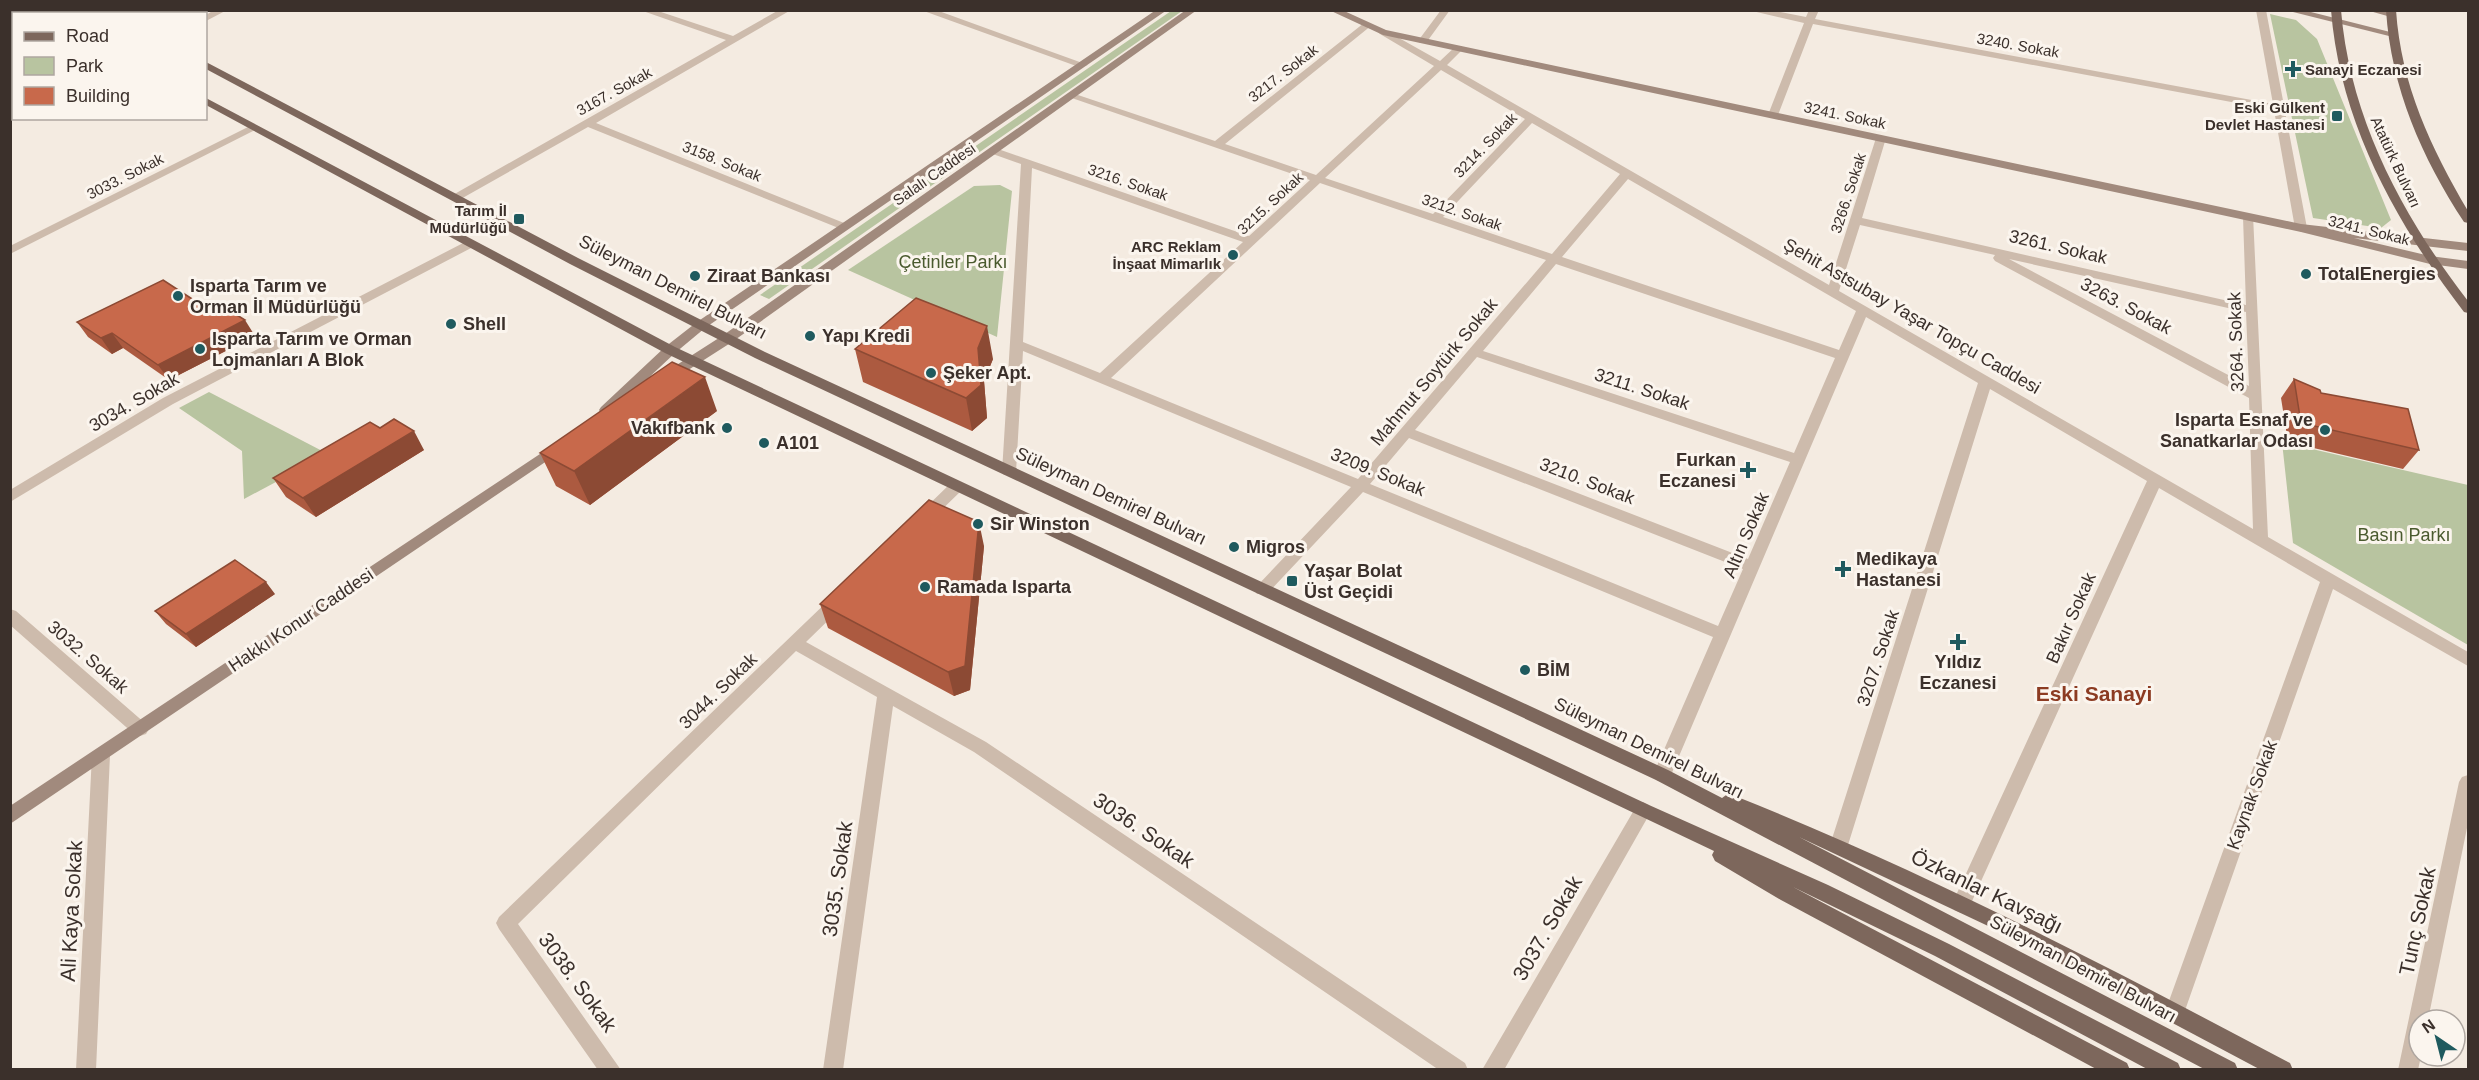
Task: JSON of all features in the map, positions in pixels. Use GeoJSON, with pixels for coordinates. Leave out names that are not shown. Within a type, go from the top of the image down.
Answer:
{"type":"FeatureCollection","features":[{"type":"Feature","properties":{"kind":"main road","name":"Atatürk Bulvarı"},"geometry":{"type":"LineString","coordinates":[[2391,12],[2403,87],[2417,126],[2469,220]]}},
{"type":"Feature","properties":{"kind":"main road","name":"Atatürk Bulvarı"},"geometry":{"type":"LineString","coordinates":[[2336,17],[2346,80],[2376,157],[2430,260],[2469,309]]}},
{"type":"Feature","properties":{"kind":"main road","name":"Süleyman Demirel Bulvarı"},"geometry":{"type":"LineString","coordinates":[[207,66],[454,198],[727,339],[1662,775],[2228,1070]]}},
{"type":"Feature","properties":{"kind":"main road"},"geometry":{"type":"LineString","coordinates":[[207,102],[693,362],[1932,945],[2171,1070]]}},
{"type":"Feature","properties":{"kind":"main road","name":"Özkanlar Kavşağı"},"geometry":{"type":"LineString","coordinates":[[1662,775],[1839,845],[2175,1012],[2283,1070]]}},
{"type":"Feature","properties":{"kind":"main road"},"geometry":{"type":"LineString","coordinates":[[1642,810],[1798,899],[2120,1070]]}},
{"type":"Feature","properties":{"kind":"street"},"geometry":{"type":"LineString","coordinates":[[207,18],[223,10]]}},
{"type":"Feature","properties":{"kind":"street"},"geometry":{"type":"LineString","coordinates":[[644,10],[735,40]]}},
{"type":"Feature","properties":{"kind":"street","name":"3167. Sokak"},"geometry":{"type":"LineString","coordinates":[[454,198],[787,10]]}},
{"type":"Feature","properties":{"kind":"street"},"geometry":{"type":"LineString","coordinates":[[924,10],[1083,65]]}},
{"type":"Feature","properties":{"kind":"street","name":"Salalı Caddesi"},"geometry":{"type":"LineString","coordinates":[[670,350],[701,325],[1164,10]]}},
{"type":"Feature","properties":{"kind":"street","name":"Salalı Caddesi"},"geometry":{"type":"LineString","coordinates":[[693,362],[1192,10]]}},
{"type":"Feature","properties":{"kind":"street","name":"Şehit Astsubay Yaşar Topçu Caddesi"},"geometry":{"type":"LineString","coordinates":[[1333,10],[1383,32],[1441,65],[2469,660]]}},
{"type":"Feature","properties":{"kind":"street"},"geometry":{"type":"LineString","coordinates":[[1423,40],[1446,10]]}},
{"type":"Feature","properties":{"kind":"street","name":"3240. Sokak"},"geometry":{"type":"LineString","coordinates":[[1752,10],[2279,108]]}},
{"type":"Feature","properties":{"kind":"street"},"geometry":{"type":"LineString","coordinates":[[1773,115],[1814,10]]}},
{"type":"Feature","properties":{"kind":"street"},"geometry":{"type":"LineString","coordinates":[[2261,10],[2301,228]]}},
{"type":"Feature","properties":{"kind":"street"},"geometry":{"type":"LineString","coordinates":[[2289,10],[2336,17],[2393,34]]}},
{"type":"Feature","properties":{"kind":"street"},"geometry":{"type":"LineString","coordinates":[[2370,10],[2391,12]]}},
{"type":"Feature","properties":{"kind":"street","name":"3217. Sokak"},"geometry":{"type":"LineString","coordinates":[[1216,145],[1367,25]]}},
{"type":"Feature","properties":{"kind":"street","name":"3241. Sokak"},"geometry":{"type":"LineString","coordinates":[[1383,32],[2301,228],[2430,260],[2469,265]]}},
{"type":"Feature","properties":{"kind":"street","name":"3215. Sokak"},"geometry":{"type":"LineString","coordinates":[[1102,379],[1459,48]]}},
{"type":"Feature","properties":{"kind":"street","name":"3212. Sokak"},"geometry":{"type":"LineString","coordinates":[[1071,96],[1843,356]]}},
{"type":"Feature","properties":{"kind":"street","name":"3214. Sokak"},"geometry":{"type":"LineString","coordinates":[[1435,219],[1532,118]]}},
{"type":"Feature","properties":{"kind":"street","name":"3158. Sokak"},"geometry":{"type":"LineString","coordinates":[[587,123],[845,227]]}},
{"type":"Feature","properties":{"kind":"street","name":"3033. Sokak"},"geometry":{"type":"LineString","coordinates":[[10,251],[254,128]]}},
{"type":"Feature","properties":{"kind":"street","name":"3266. Sokak"},"geometry":{"type":"LineString","coordinates":[[1833,291],[1881,138]]}},
{"type":"Feature","properties":{"kind":"street","name":"3216. Sokak"},"geometry":{"type":"LineString","coordinates":[[994,150],[1252,241]]}},
{"type":"Feature","properties":{"kind":"street"},"geometry":{"type":"LineString","coordinates":[[1009,472],[1027,163]]}},
{"type":"Feature","properties":{"kind":"street","name":"Mahmut Soytürk Sokak"},"geometry":{"type":"LineString","coordinates":[[1262,590],[1360,485],[1627,173]]}},
{"type":"Feature","properties":{"kind":"street","name":"3264. Sokak"},"geometry":{"type":"LineString","coordinates":[[2249,217],[2261,538]]}},
{"type":"Feature","properties":{"kind":"street","name":"3261. Sokak"},"geometry":{"type":"LineString","coordinates":[[1855,220],[2252,310]]}},
{"type":"Feature","properties":{"kind":"street","name":"3241. Sokak"},"geometry":{"type":"LineString","coordinates":[[2301,228],[2469,247]]}},
{"type":"Feature","properties":{"kind":"street","name":"3034. Sokak"},"geometry":{"type":"LineString","coordinates":[[10,497],[159,406],[469,244]]}},
{"type":"Feature","properties":{"kind":"street","name":"3263. Sokak"},"geometry":{"type":"LineString","coordinates":[[1980,248],[2256,396]]}},
{"type":"Feature","properties":{"kind":"street","name":"Altın Sokak"},"geometry":{"type":"LineString","coordinates":[[1662,775],[1863,309]]}},
{"type":"Feature","properties":{"kind":"street","name":"3209. Sokak"},"geometry":{"type":"LineString","coordinates":[[1017,344],[1724,635]]}},
{"type":"Feature","properties":{"kind":"street"},"geometry":{"type":"LineString","coordinates":[[670,350],[600,418],[693,362]]}},
{"type":"Feature","properties":{"kind":"street","name":"3211. Sokak"},"geometry":{"type":"LineString","coordinates":[[1474,352],[1799,460]]}},
{"type":"Feature","properties":{"kind":"street","name":"3207. Sokak"},"geometry":{"type":"LineString","coordinates":[[1839,845],[1986,380]]}},
{"type":"Feature","properties":{"kind":"street","name":"3210. Sokak"},"geometry":{"type":"LineString","coordinates":[[1406,432],[1753,567]]}},
{"type":"Feature","properties":{"kind":"street","name":"Hakkı Konur Caddesi"},"geometry":{"type":"LineString","coordinates":[[10,816],[572,438]]}},
{"type":"Feature","properties":{"kind":"street","name":"Bakır Sokak"},"geometry":{"type":"LineString","coordinates":[[1961,904],[2156,478]]}},
{"type":"Feature","properties":{"kind":"street"},"geometry":{"type":"LineString","coordinates":[[914,528],[956,487]]}},
{"type":"Feature","properties":{"kind":"street","name":"Kaynak Sokak"},"geometry":{"type":"LineString","coordinates":[[2175,1012],[2329,578]]}},
{"type":"Feature","properties":{"kind":"street","name":"3044. Sokak"},"geometry":{"type":"LineString","coordinates":[[506,923],[854,585]]}},
{"type":"Feature","properties":{"kind":"street","name":"3032. Sokak"},"geometry":{"type":"LineString","coordinates":[[10,615],[140,729]]}},
{"type":"Feature","properties":{"kind":"street","name":"3036. Sokak"},"geometry":{"type":"LineString","coordinates":[[795,643],[980,747],[1458,1070]]}},
{"type":"Feature","properties":{"kind":"street","name":"3035. Sokak"},"geometry":{"type":"LineString","coordinates":[[833,1070],[886,694]]}},
{"type":"Feature","properties":{"kind":"street","name":"Ali Kaya Sokak"},"geometry":{"type":"LineString","coordinates":[[86,1070],[101,755]]}},
{"type":"Feature","properties":{"kind":"street","name":"Tunç Sokak"},"geometry":{"type":"LineString","coordinates":[[2408,1070],[2469,782]]}},
{"type":"Feature","properties":{"kind":"street","name":"3037. Sokak"},"geometry":{"type":"LineString","coordinates":[[1492,1070],[1642,810]]}},
{"type":"Feature","properties":{"kind":"street","name":"3038. Sokak"},"geometry":{"type":"LineString","coordinates":[[506,923],[611,1070]]}},
{"type":"Feature","properties":{"kind":"green space"},"geometry":{"type":"Polygon","coordinates":[[[1171,11],[1182,11],[769,299],[760,295],[1171,11]]]}},
{"type":"Feature","properties":{"kind":"green space"},"geometry":{"type":"Polygon","coordinates":[[[2270,14],[2296,20],[2317,39],[2391,220],[2381,228],[2313,218],[2270,14]]]}},
{"type":"Feature","properties":{"kind":"green space","name":"Çetinler Parkı"},"geometry":{"type":"Polygon","coordinates":[[[1000,185],[1012,191],[997,337],[848,270],[974,186],[1000,185]]]}},
{"type":"Feature","properties":{"kind":"green space"},"geometry":{"type":"Polygon","coordinates":[[[209,392],[328,454],[244,499],[242,451],[179,408],[209,392]]]}},
{"type":"Feature","properties":{"kind":"green space","name":"Basın Parkı"},"geometry":{"type":"Polygon","coordinates":[[[2282,442],[2468,485],[2468,645],[2293,543],[2282,442]]]}},
{"type":"Feature","properties":{"kind":"building"},"geometry":{"type":"Polygon","coordinates":[[[163,280],[209,310],[219,304],[245,320],[158,365],[112,333],[101,338],[77,322],[163,280]]]}},
{"type":"Feature","properties":{"kind":"building"},"geometry":{"type":"Polygon","coordinates":[[[916,298],[987,326],[978,348],[981,385],[966,398],[855,349],[916,298]]]}},
{"type":"Feature","properties":{"kind":"building"},"geometry":{"type":"Polygon","coordinates":[[[672,362],[705,377],[574,471],[540,453],[672,362]]]}},
{"type":"Feature","properties":{"kind":"building"},"geometry":{"type":"Polygon","coordinates":[[[2294,379],[2320,390],[2321,393],[2408,409],[2419,450],[2301,423],[2294,379]]]}},
{"type":"Feature","properties":{"kind":"building"},"geometry":{"type":"Polygon","coordinates":[[[394,419],[414,431],[303,498],[273,478],[370,422],[380,428],[394,419]]]}},
{"type":"Feature","properties":{"kind":"building","name":"Ramada Isparta"},"geometry":{"type":"Polygon","coordinates":[[[929,500],[979,522],[965,666],[948,672],[820,604],[929,500]]]}},
{"type":"Feature","properties":{"kind":"building"},"geometry":{"type":"Polygon","coordinates":[[[235,560],[266,582],[186,634],[155,611],[235,560]]]}},
{"type":"Feature","properties":{"kind":"place","name":"Sanayi Eczanesi"},"geometry":{"type":"Point","coordinates":[2293,69]}},
{"type":"Feature","properties":{"kind":"place","name":"Eski Gülkent Devlet Hastanesi"},"geometry":{"type":"Point","coordinates":[2337,116]}},
{"type":"Feature","properties":{"kind":"place","name":"Tarım İl Müdürlüğü"},"geometry":{"type":"Point","coordinates":[519,219]}},
{"type":"Feature","properties":{"kind":"place","name":"ARC Reklam İnşaat Mimarlık"},"geometry":{"type":"Point","coordinates":[1233,255]}},
{"type":"Feature","properties":{"kind":"place","name":"TotalEnergies"},"geometry":{"type":"Point","coordinates":[2306,274]}},
{"type":"Feature","properties":{"kind":"place","name":"Ziraat Bankası"},"geometry":{"type":"Point","coordinates":[695,276]}},
{"type":"Feature","properties":{"kind":"place","name":"Isparta Tarım ve Orman İl Müdürlüğü"},"geometry":{"type":"Point","coordinates":[178,296]}},
{"type":"Feature","properties":{"kind":"place","name":"Shell"},"geometry":{"type":"Point","coordinates":[451,324]}},
{"type":"Feature","properties":{"kind":"place","name":"Yapı Kredi"},"geometry":{"type":"Point","coordinates":[810,336]}},
{"type":"Feature","properties":{"kind":"place","name":"Isparta Tarım ve Orman Lojmanları A Blok"},"geometry":{"type":"Point","coordinates":[200,349]}},
{"type":"Feature","properties":{"kind":"place","name":"Şeker Apt."},"geometry":{"type":"Point","coordinates":[931,373]}},
{"type":"Feature","properties":{"kind":"place","name":"Vakıfbank"},"geometry":{"type":"Point","coordinates":[727,428]}},
{"type":"Feature","properties":{"kind":"place","name":"Isparta Esnaf ve Sanatkarlar Odası"},"geometry":{"type":"Point","coordinates":[2325,430]}},
{"type":"Feature","properties":{"kind":"place","name":"A101"},"geometry":{"type":"Point","coordinates":[764,443]}},
{"type":"Feature","properties":{"kind":"place","name":"Furkan Eczanesi"},"geometry":{"type":"Point","coordinates":[1748,470]}},
{"type":"Feature","properties":{"kind":"place","name":"Sir Winston"},"geometry":{"type":"Point","coordinates":[978,524]}},
{"type":"Feature","properties":{"kind":"place","name":"Migros"},"geometry":{"type":"Point","coordinates":[1234,547]}},
{"type":"Feature","properties":{"kind":"place","name":"Medikaya Hastanesi"},"geometry":{"type":"Point","coordinates":[1843,569]}},
{"type":"Feature","properties":{"kind":"place","name":"Yaşar Bolat Üst Geçidi"},"geometry":{"type":"Point","coordinates":[1292,581]}},
{"type":"Feature","properties":{"kind":"place","name":"Ramada Isparta"},"geometry":{"type":"Point","coordinates":[925,587]}},
{"type":"Feature","properties":{"kind":"place","name":"Yıldız Eczanesi"},"geometry":{"type":"Point","coordinates":[1958,642]}},
{"type":"Feature","properties":{"kind":"place","name":"BİM"},"geometry":{"type":"Point","coordinates":[1525,670]}},
{"type":"Feature","properties":{"kind":"district","name":"Eski Sanayi"},"geometry":{"type":"Point","coordinates":[2094,693]}}]}
